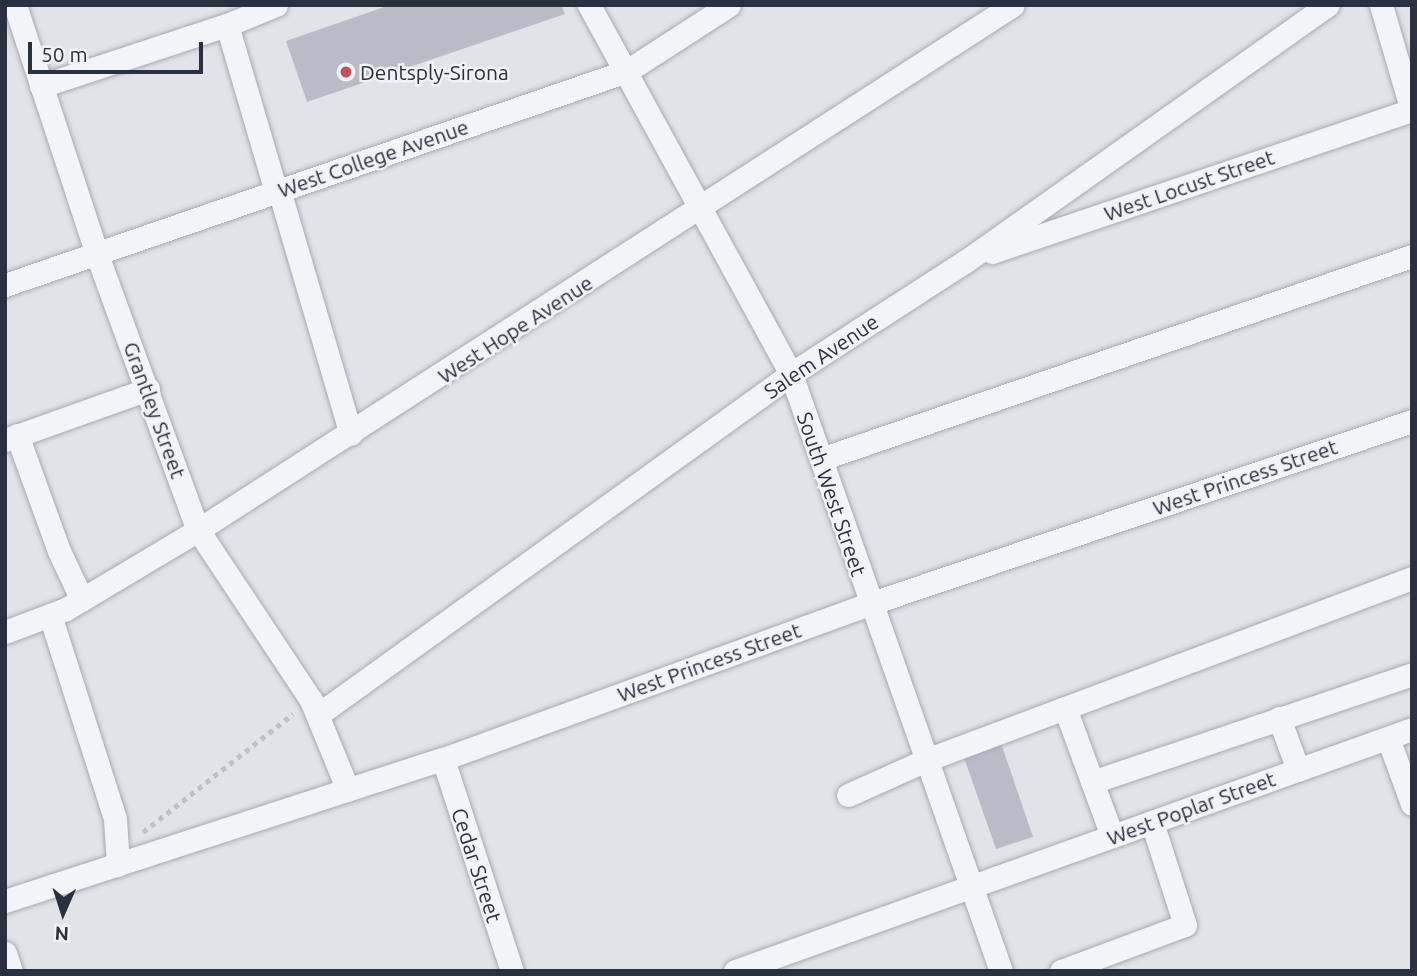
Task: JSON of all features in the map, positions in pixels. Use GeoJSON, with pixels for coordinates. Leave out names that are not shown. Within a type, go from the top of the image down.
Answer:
{"type":"FeatureCollection","features":[{"type":"Feature","properties":{"kind":"street","name":"Grantley Street"},"geometry":{"type":"LineString","coordinates":[[15,5],[96,252],[198,530],[315,707],[348,790]]}},
{"type":"Feature","properties":{"kind":"street"},"geometry":{"type":"LineString","coordinates":[[41,86],[227,25],[276,5]]}},
{"type":"Feature","properties":{"kind":"street","name":"South West Street"},"geometry":{"type":"LineString","coordinates":[[589,5],[792,374],[869,604],[1001,971]]}},
{"type":"Feature","properties":{"kind":"street","name":"West College Avenue"},"geometry":{"type":"LineString","coordinates":[[5,285],[627,71],[729,5]]}},
{"type":"Feature","properties":{"kind":"street","name":"West Hope Avenue"},"geometry":{"type":"LineString","coordinates":[[5,632],[82,600],[198,530],[702,209],[1013,5]]}},
{"type":"Feature","properties":{"kind":"street","name":"Salem Avenue"},"geometry":{"type":"LineString","coordinates":[[315,707],[792,374],[966,261],[1328,5]]}},
{"type":"Feature","properties":{"kind":"street"},"geometry":{"type":"LineString","coordinates":[[1381,5],[1412,110]]}},
{"type":"Feature","properties":{"kind":"street"},"geometry":{"type":"LineString","coordinates":[[227,25],[351,434]]}},
{"type":"Feature","properties":{"kind":"street","name":"West Locust Street"},"geometry":{"type":"LineString","coordinates":[[966,261],[1412,110]]}},
{"type":"Feature","properties":{"kind":"street"},"geometry":{"type":"LineString","coordinates":[[821,459],[1412,256]]}},
{"type":"Feature","properties":{"kind":"street"},"geometry":{"type":"LineString","coordinates":[[82,600],[11,437],[148,389]]}},
{"type":"Feature","properties":{"kind":"street","name":"West Princess Street"},"geometry":{"type":"LineString","coordinates":[[5,901],[118,858],[443,759],[869,604],[1412,421]]}},
{"type":"Feature","properties":{"kind":"street"},"geometry":{"type":"LineString","coordinates":[[848,795],[926,761],[1412,578]]}},
{"type":"Feature","properties":{"kind":"street"},"geometry":{"type":"LineString","coordinates":[[50,615],[115,820],[118,858]]}},
{"type":"Feature","properties":{"kind":"street"},"geometry":{"type":"LineString","coordinates":[[1092,782],[1412,674]]}},
{"type":"Feature","properties":{"kind":"street"},"geometry":{"type":"LineString","coordinates":[[1065,708],[1112,836]]}},
{"type":"Feature","properties":{"kind":"street"},"geometry":{"type":"LineString","coordinates":[[1279,718],[1298,770]]}},
{"type":"Feature","properties":{"kind":"street","name":"West Poplar Street"},"geometry":{"type":"LineString","coordinates":[[735,971],[1412,729]]}},
{"type":"Feature","properties":{"kind":"street"},"geometry":{"type":"LineString","coordinates":[[1388,738],[1412,804]]}},
{"type":"Feature","properties":{"kind":"street","name":"Cedar Street"},"geometry":{"type":"LineString","coordinates":[[443,759],[512,971]]}},
{"type":"Feature","properties":{"kind":"street"},"geometry":{"type":"LineString","coordinates":[[1061,971],[1185,925],[1152,821]]}},
{"type":"Feature","properties":{"kind":"street"},"geometry":{"type":"LineString","coordinates":[[5,953],[11,971]]}},
{"type":"Feature","properties":{"kind":"path"},"geometry":{"type":"LineString","coordinates":[[118,858],[315,707]]}},
{"type":"Feature","properties":{"kind":"building","name":"Dentsply-Sirona"},"geometry":{"type":"Polygon","coordinates":[[[390,5],[561,5],[565,14],[307,102],[286,41],[390,5]]]}},
{"type":"Feature","properties":{"kind":"building"},"geometry":{"type":"Polygon","coordinates":[[[999,737],[1033,837],[996,849],[961,749],[999,737]]]}},
{"type":"Feature","properties":{"kind":"place","name":"Dentsply-Sirona"},"geometry":{"type":"Point","coordinates":[346,72]}}]}
